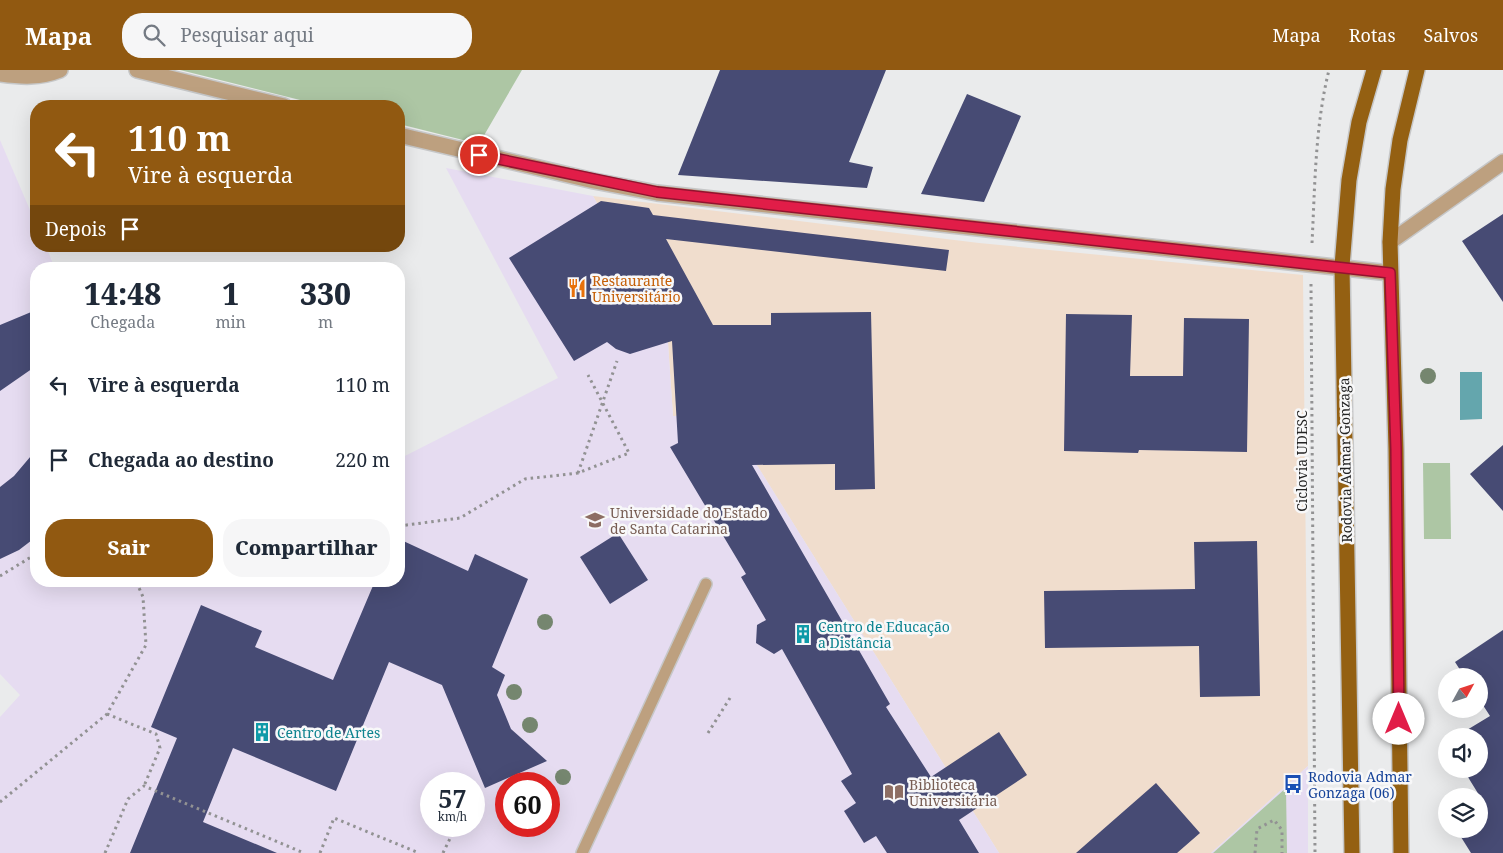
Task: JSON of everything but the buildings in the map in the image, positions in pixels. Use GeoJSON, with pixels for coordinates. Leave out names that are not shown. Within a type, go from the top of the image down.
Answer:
{"type":"FeatureCollection","features":[{"type":"Feature","properties":{"kind":"main road","name":"Rodovia Admar Gonzaga"},"geometry":{"type":"LineString","coordinates":[[1352,853],[1342,266],[1349,180],[1359,122],[1374,70]]}},
{"type":"Feature","properties":{"kind":"main road"},"geometry":{"type":"LineString","coordinates":[[1401,853],[1396,449],[1390,242],[1393,188],[1400,140],[1417,70]]}},
{"type":"Feature","properties":{"kind":"street"},"geometry":{"type":"LineString","coordinates":[[0,74],[24,77],[47,75],[60,70]]}},
{"type":"Feature","properties":{"kind":"street"},"geometry":{"type":"LineString","coordinates":[[138,70],[260,100]]}},
{"type":"Feature","properties":{"kind":"street"},"geometry":{"type":"LineString","coordinates":[[405,137],[594,181],[657,192],[1342,266],[1390,273]]}},
{"type":"Feature","properties":{"kind":"street"},"geometry":{"type":"LineString","coordinates":[[1390,242],[1503,162]]}},
{"type":"Feature","properties":{"kind":"lane"},"geometry":{"type":"LineString","coordinates":[[582,853],[706,584]]}},
{"type":"Feature","properties":{"kind":"path","name":"Ciclovia UDESC"},"geometry":{"type":"LineString","coordinates":[[1315,853],[1310,263],[1317,149],[1323,93],[1329,70]]}},
{"type":"Feature","properties":{"kind":"path"},"geometry":{"type":"LineString","coordinates":[[578,473],[617,361]]}},
{"type":"Feature","properties":{"kind":"path"},"geometry":{"type":"LineString","coordinates":[[405,525],[460,518],[525,479],[578,473],[629,453],[588,375]]}},
{"type":"Feature","properties":{"kind":"path"},"geometry":{"type":"LineString","coordinates":[[0,576],[30,558]]}},
{"type":"Feature","properties":{"kind":"path"},"geometry":{"type":"LineString","coordinates":[[0,802],[107,714],[146,645],[143,597],[139,587]]}},
{"type":"Feature","properties":{"kind":"path"},"geometry":{"type":"LineString","coordinates":[[708,733],[730,698]]}},
{"type":"Feature","properties":{"kind":"path"},"geometry":{"type":"LineString","coordinates":[[105,853],[128,799],[144,786],[160,748],[156,734],[107,714]]}},
{"type":"Feature","properties":{"kind":"path"},"geometry":{"type":"LineString","coordinates":[[144,786],[304,853]]}},
{"type":"Feature","properties":{"kind":"path"},"geometry":{"type":"LineString","coordinates":[[320,853],[334,818],[419,853]]}},
{"type":"Feature","properties":{"kind":"path"},"geometry":{"type":"LineString","coordinates":[[1255,853],[1257,829],[1274,820],[1282,830],[1282,853]]}},
{"type":"Feature","properties":{"kind":"path"},"geometry":{"type":"LineString","coordinates":[[443,853],[451,837]]}},
{"type":"Feature","properties":{"kind":"shaded area","name":"Universidade do Estado de Santa Catarina"},"geometry":{"type":"Polygon","coordinates":[[[0,140],[30,210],[30,252],[48,252],[52,262],[30,262],[30,587],[405,587],[405,456],[558,378],[446,168],[593,196],[667,328],[673,416],[725,414],[999,853],[0,853],[0,717],[20,695],[0,674],[0,140]]]}},
{"type":"Feature","properties":{"kind":"shaded area"},"geometry":{"type":"Polygon","coordinates":[[[593,196],[979,243],[1303,275],[1308,766],[1211,853],[999,853],[725,414],[673,416],[667,328],[593,196]]]}},
{"type":"Feature","properties":{"kind":"shaded area"},"geometry":{"type":"Polygon","coordinates":[[[1308,766],[1308,853],[1211,853],[1308,766]]]}},
{"type":"Feature","properties":{"kind":"green space"},"geometry":{"type":"Polygon","coordinates":[[[180,70],[522,70],[479,144],[405,126],[405,100],[300,100],[180,70]]]}},
{"type":"Feature","properties":{"kind":"green space"},"geometry":{"type":"Polygon","coordinates":[[[1423,463],[1450,463],[1451,539],[1424,539],[1423,463]]]}},
{"type":"Feature","properties":{"kind":"green space"},"geometry":{"type":"Polygon","coordinates":[[[1286,788],[1287,853],[1213,853],[1286,788]]]}},
{"type":"Feature","properties":{"kind":"water"},"geometry":{"type":"Polygon","coordinates":[[[1460,372],[1482,372],[1482,419],[1460,420],[1460,372]]]}},
{"type":"Feature","properties":{"kind":"place","name":"Restaurante Universitário"},"geometry":{"type":"Point","coordinates":[577,288]}},
{"type":"Feature","properties":{"kind":"place","name":"Universidade do Estado de Santa Catarina"},"geometry":{"type":"Point","coordinates":[595,520]}},
{"type":"Feature","properties":{"kind":"place","name":"Centro de Educação a Distância"},"geometry":{"type":"Point","coordinates":[803,634]}},
{"type":"Feature","properties":{"kind":"place","name":"Centro de Artes"},"geometry":{"type":"Point","coordinates":[262,732]}},
{"type":"Feature","properties":{"kind":"place","name":"Rodovia Admar Gonzaga (06)"},"geometry":{"type":"Point","coordinates":[1293,784]}},
{"type":"Feature","properties":{"kind":"place","name":"Biblioteca Universitária"},"geometry":{"type":"Point","coordinates":[894,792]}},
{"type":"Feature","properties":{"kind":"route"},"geometry":{"type":"LineString","coordinates":[[479,155],[594,181],[657,192],[1390,273],[1396,449],[1399,719]]}}]}
